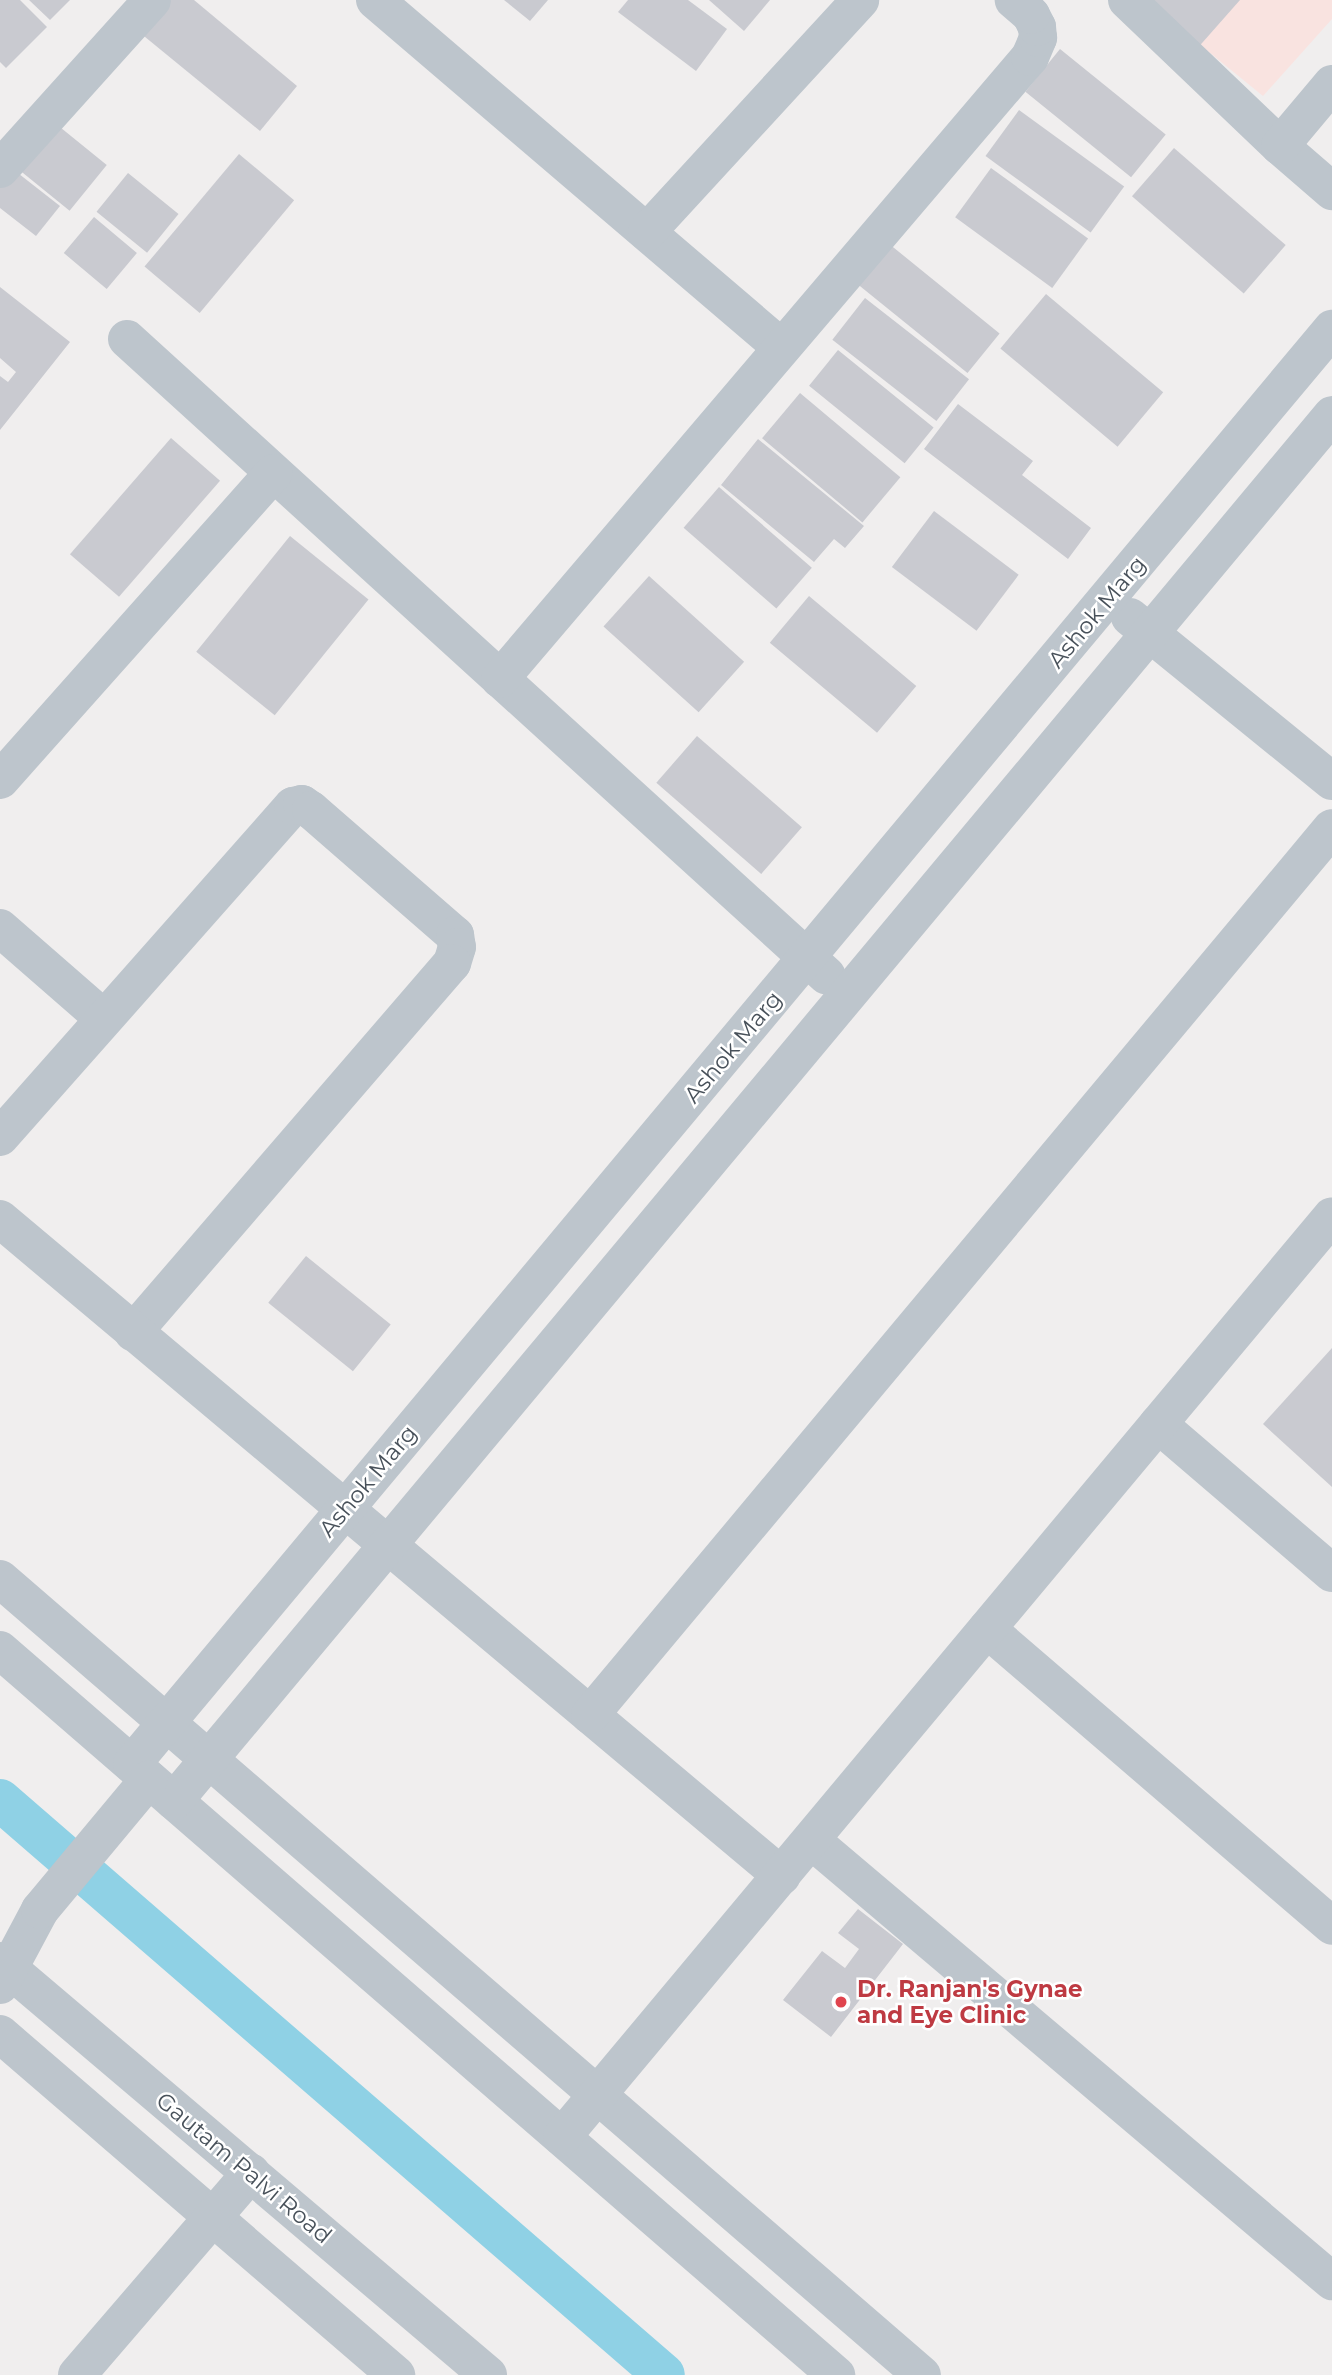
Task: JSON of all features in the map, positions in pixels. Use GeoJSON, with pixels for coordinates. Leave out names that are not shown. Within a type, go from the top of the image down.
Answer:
{"type":"FeatureCollection","features":[{"type":"Feature","properties":{"kind":"street"},"geometry":{"type":"LineString","coordinates":[[0,169],[152,0]]}},
{"type":"Feature","properties":{"kind":"street"},"geometry":{"type":"LineString","coordinates":[[375,0],[782,348]]}},
{"type":"Feature","properties":{"kind":"street"},"geometry":{"type":"LineString","coordinates":[[647,232],[860,0]]}},
{"type":"Feature","properties":{"kind":"street"},"geometry":{"type":"LineString","coordinates":[[500,679],[1030,57],[1038,38],[1037,27],[1031,15],[1014,0]]}},
{"type":"Feature","properties":{"kind":"street"},"geometry":{"type":"LineString","coordinates":[[1127,0],[1280,146],[1332,191]]}},
{"type":"Feature","properties":{"kind":"street"},"geometry":{"type":"LineString","coordinates":[[1280,146],[1332,83]]}},
{"type":"Feature","properties":{"kind":"street","name":"Ashok Marg"},"geometry":{"type":"LineString","coordinates":[[152,1781],[166,1722],[1332,329]]}},
{"type":"Feature","properties":{"kind":"street"},"geometry":{"type":"LineString","coordinates":[[127,339],[847,995]]}},
{"type":"Feature","properties":{"kind":"street"},"geometry":{"type":"LineString","coordinates":[[3,1971],[40,1910],[116,1818],[152,1781],[209,1760],[1332,415]]}},
{"type":"Feature","properties":{"kind":"street"},"geometry":{"type":"LineString","coordinates":[[0,780],[274,473]]}},
{"type":"Feature","properties":{"kind":"street"},"geometry":{"type":"LineString","coordinates":[[1109,598],[1148,635],[1332,781]]}},
{"type":"Feature","properties":{"kind":"street"},"geometry":{"type":"LineString","coordinates":[[0,1137],[293,806],[302,804],[312,810],[455,935],[457,947],[452,962],[133,1332]]}},
{"type":"Feature","properties":{"kind":"street"},"geometry":{"type":"LineString","coordinates":[[590,1715],[1332,828]]}},
{"type":"Feature","properties":{"kind":"street"},"geometry":{"type":"LineString","coordinates":[[0,928],[103,1018]]}},
{"type":"Feature","properties":{"kind":"street"},"geometry":{"type":"LineString","coordinates":[[562,2137],[1332,1216]]}},
{"type":"Feature","properties":{"kind":"street"},"geometry":{"type":"LineString","coordinates":[[0,1219],[782,1876]]}},
{"type":"Feature","properties":{"kind":"street"},"geometry":{"type":"LineString","coordinates":[[1158,1424],[1332,1573]]}},
{"type":"Feature","properties":{"kind":"street"},"geometry":{"type":"LineString","coordinates":[[0,1579],[922,2375]]}},
{"type":"Feature","properties":{"kind":"street"},"geometry":{"type":"LineString","coordinates":[[987,1629],[1332,1926]]}},
{"type":"Feature","properties":{"kind":"street"},"geometry":{"type":"LineString","coordinates":[[0,1650],[836,2375]]}},
{"type":"Feature","properties":{"kind":"street"},"geometry":{"type":"LineString","coordinates":[[811,1840],[1332,2281]]}},
{"type":"Feature","properties":{"kind":"street","name":"Gautam Palvi Road"},"geometry":{"type":"LineString","coordinates":[[3,1971],[251,2173],[488,2375]]}},
{"type":"Feature","properties":{"kind":"street"},"geometry":{"type":"LineString","coordinates":[[0,2034],[396,2375]]}},
{"type":"Feature","properties":{"kind":"street"},"geometry":{"type":"LineString","coordinates":[[76,2375],[251,2173]]}},
{"type":"Feature","properties":{"kind":"shaded area"},"geometry":{"type":"Polygon","coordinates":[[[1145,0],[1332,0],[1332,19],[1263,96],[1145,0]]]}},
{"type":"Feature","properties":{"kind":"building"},"geometry":{"type":"Polygon","coordinates":[[[0,0],[20,0],[47,27],[6,68],[0,62],[0,0]]]}},
{"type":"Feature","properties":{"kind":"building"},"geometry":{"type":"Polygon","coordinates":[[[29,0],[70,0],[50,20],[29,0]]]}},
{"type":"Feature","properties":{"kind":"building"},"geometry":{"type":"Polygon","coordinates":[[[165,0],[194,0],[297,86],[260,131],[139,32],[165,0]]]}},
{"type":"Feature","properties":{"kind":"building"},"geometry":{"type":"Polygon","coordinates":[[[504,0],[548,0],[530,21],[504,0]]]}},
{"type":"Feature","properties":{"kind":"building"},"geometry":{"type":"Polygon","coordinates":[[[628,0],[688,0],[727,29],[696,71],[618,12],[628,0]]]}},
{"type":"Feature","properties":{"kind":"building"},"geometry":{"type":"Polygon","coordinates":[[[709,0],[770,0],[744,31],[709,0]]]}},
{"type":"Feature","properties":{"kind":"building"},"geometry":{"type":"Polygon","coordinates":[[[1137,0],[1240,0],[1195,51],[1137,0]]]}},
{"type":"Feature","properties":{"kind":"building"},"geometry":{"type":"Polygon","coordinates":[[[1060,49],[1166,135],[1131,177],[1025,92],[1060,49]]]}},
{"type":"Feature","properties":{"kind":"building"},"geometry":{"type":"Polygon","coordinates":[[[1019,110],[1124,186],[1091,233],[985,156],[1019,110]]]}},
{"type":"Feature","properties":{"kind":"building"},"geometry":{"type":"Polygon","coordinates":[[[50,119],[107,165],[70,211],[13,165],[50,119]]]}},
{"type":"Feature","properties":{"kind":"building"},"geometry":{"type":"Polygon","coordinates":[[[1174,148],[1286,245],[1244,293],[1132,196],[1174,148]]]}},
{"type":"Feature","properties":{"kind":"building"},"geometry":{"type":"Polygon","coordinates":[[[239,154],[294,200],[200,313],[145,267],[239,154]]]}},
{"type":"Feature","properties":{"kind":"building"},"geometry":{"type":"Polygon","coordinates":[[[991,168],[1088,239],[1052,288],[955,217],[991,168]]]}},
{"type":"Feature","properties":{"kind":"building"},"geometry":{"type":"Polygon","coordinates":[[[14,170],[60,206],[36,236],[0,208],[0,187],[14,170]]]}},
{"type":"Feature","properties":{"kind":"building"},"geometry":{"type":"Polygon","coordinates":[[[128,173],[179,214],[147,253],[97,212],[128,173]]]}},
{"type":"Feature","properties":{"kind":"building"},"geometry":{"type":"Polygon","coordinates":[[[94,217],[137,253],[107,289],[64,253],[94,217]]]}},
{"type":"Feature","properties":{"kind":"building"},"geometry":{"type":"Polygon","coordinates":[[[883,239],[1000,333],[967,373],[851,279],[883,239]]]}},
{"type":"Feature","properties":{"kind":"building"},"geometry":{"type":"Polygon","coordinates":[[[0,287],[70,342],[0,430],[0,376],[8,382],[16,372],[0,358],[0,287]]]}},
{"type":"Feature","properties":{"kind":"building"},"geometry":{"type":"Polygon","coordinates":[[[1046,294],[1163,392],[1118,447],[1000,348],[1046,294]]]}},
{"type":"Feature","properties":{"kind":"building"},"geometry":{"type":"Polygon","coordinates":[[[865,298],[969,379],[936,421],[832,340],[865,298]]]}},
{"type":"Feature","properties":{"kind":"building"},"geometry":{"type":"Polygon","coordinates":[[[838,350],[934,427],[905,463],[809,386],[838,350]]]}},
{"type":"Feature","properties":{"kind":"building"},"geometry":{"type":"Polygon","coordinates":[[[800,393],[900,477],[862,522],[762,438],[800,393]]]}},
{"type":"Feature","properties":{"kind":"building"},"geometry":{"type":"Polygon","coordinates":[[[958,404],[1033,461],[1022,475],[1091,528],[1068,559],[924,449],[958,404]]]}},
{"type":"Feature","properties":{"kind":"building"},"geometry":{"type":"Polygon","coordinates":[[[171,438],[220,481],[119,597],[70,554],[171,438]]]}},
{"type":"Feature","properties":{"kind":"building"},"geometry":{"type":"Polygon","coordinates":[[[758,439],[864,526],[845,548],[834,539],[814,562],[721,485],[758,439]]]}},
{"type":"Feature","properties":{"kind":"building"},"geometry":{"type":"Polygon","coordinates":[[[719,487],[812,568],[776,608],[684,528],[719,487]]]}},
{"type":"Feature","properties":{"kind":"building"},"geometry":{"type":"Polygon","coordinates":[[[934,511],[1019,575],[977,631],[892,567],[934,511]]]}},
{"type":"Feature","properties":{"kind":"building"},"geometry":{"type":"Polygon","coordinates":[[[290,536],[368,600],[275,715],[196,652],[290,536]]]}},
{"type":"Feature","properties":{"kind":"building"},"geometry":{"type":"Polygon","coordinates":[[[649,576],[744,662],[699,712],[603,627],[649,576]]]}},
{"type":"Feature","properties":{"kind":"building"},"geometry":{"type":"Polygon","coordinates":[[[809,596],[916,686],[877,733],[770,643],[809,596]]]}},
{"type":"Feature","properties":{"kind":"building"},"geometry":{"type":"Polygon","coordinates":[[[697,736],[802,827],[761,874],[656,783],[697,736]]]}},
{"type":"Feature","properties":{"kind":"building"},"geometry":{"type":"Polygon","coordinates":[[[306,1256],[391,1325],[353,1371],[268,1303],[306,1256]]]}},
{"type":"Feature","properties":{"kind":"building"},"geometry":{"type":"Polygon","coordinates":[[[1332,1348],[1332,1487],[1263,1424],[1332,1348]]]}},
{"type":"Feature","properties":{"kind":"building"},"geometry":{"type":"Polygon","coordinates":[[[858,1909],[903,1944],[831,2037],[783,2000],[822,1951],[845,1968],[859,1949],[838,1933],[858,1909]]]}},
{"type":"Feature","properties":{"kind":"waterway"},"geometry":{"type":"LineString","coordinates":[[0,1800],[664,2375]]}},
{"type":"Feature","properties":{"kind":"place","name":"Dr. Ranjan's Gynae and Eye Clinic"},"geometry":{"type":"Point","coordinates":[841,2002]}}]}
